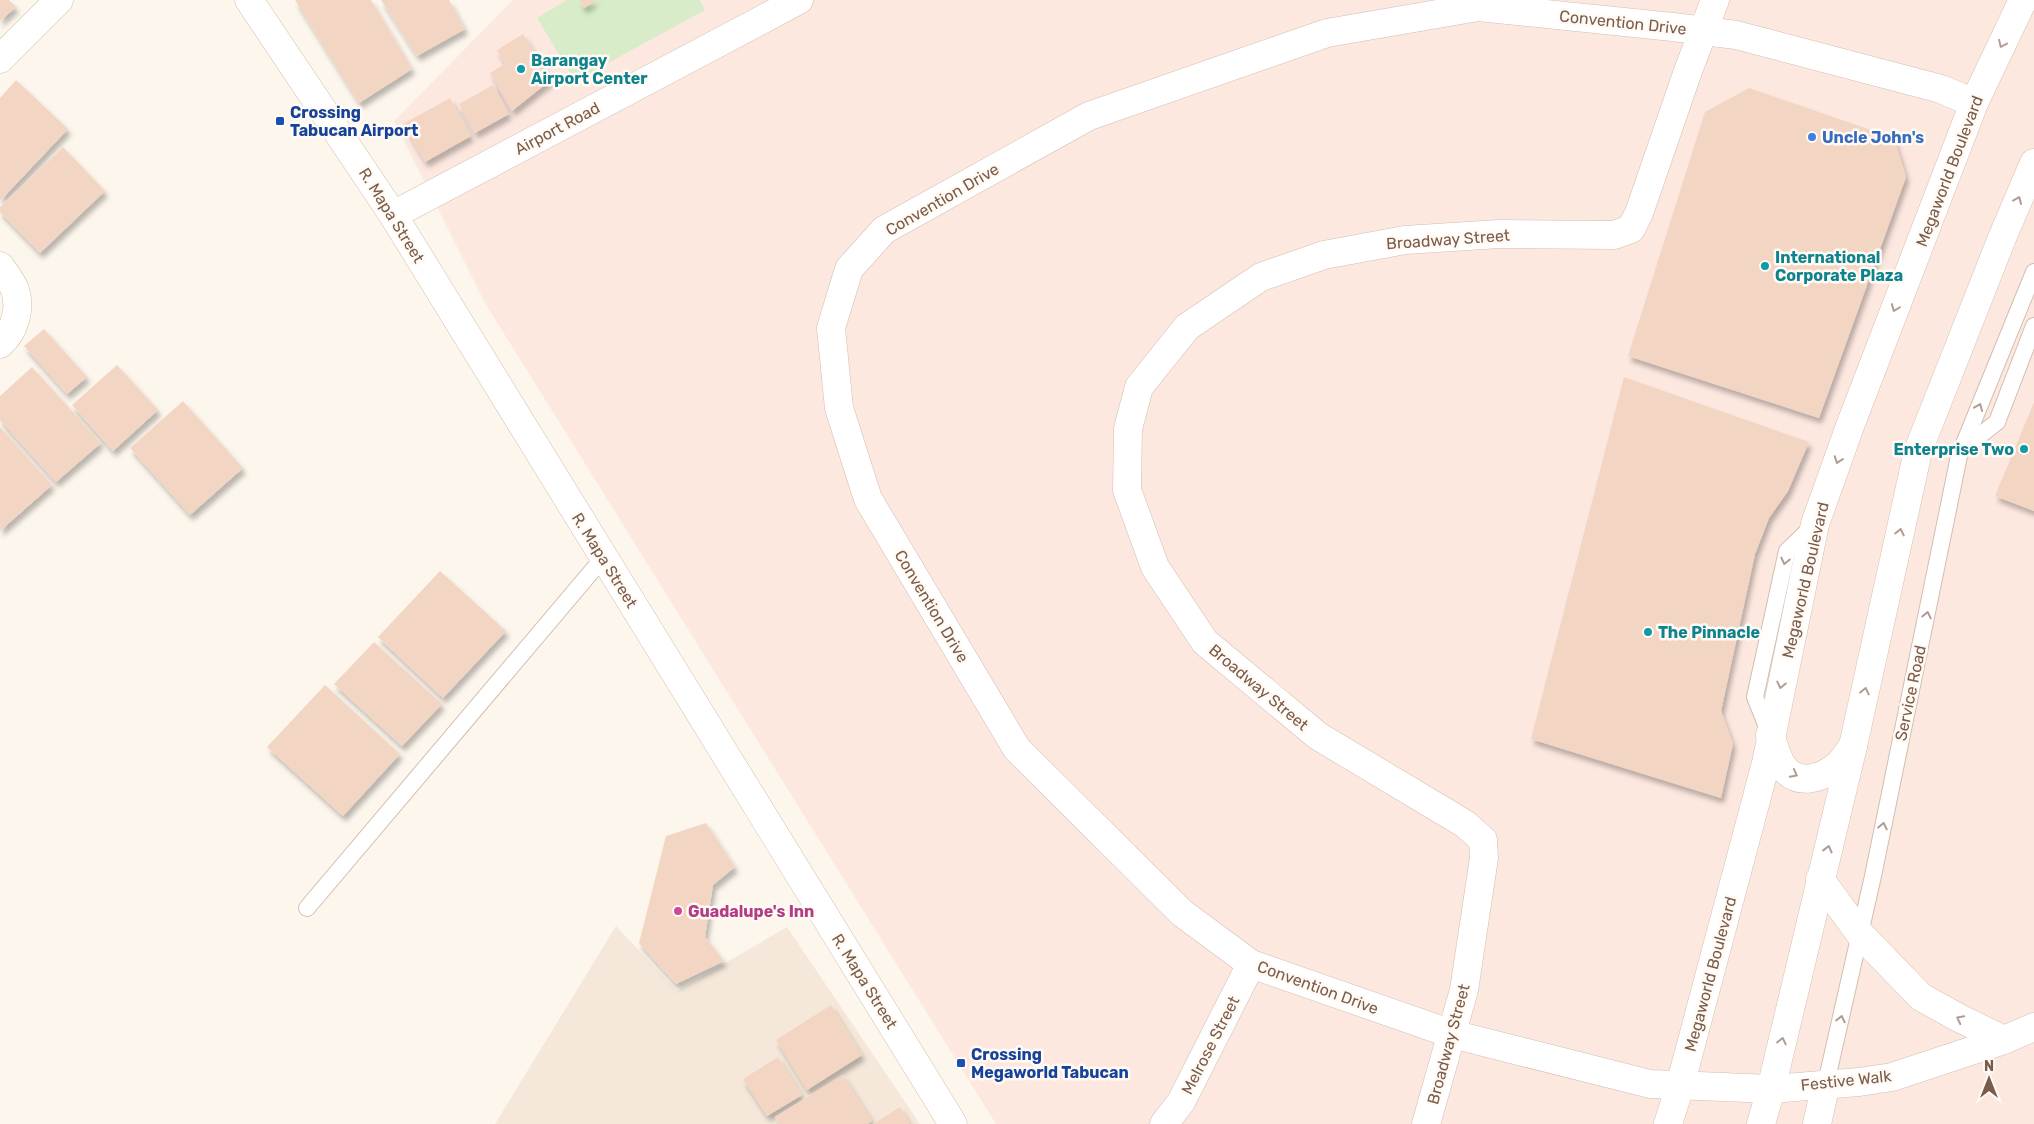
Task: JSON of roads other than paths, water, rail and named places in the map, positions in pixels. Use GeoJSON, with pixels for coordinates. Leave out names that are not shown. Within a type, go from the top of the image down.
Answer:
{"type":"FeatureCollection","features":[{"type":"Feature","properties":{"kind":"street"},"geometry":{"type":"LineString","coordinates":[[0,59],[59,0]]}},
{"type":"Feature","properties":{"kind":"street","name":"R. Mapa Street"},"geometry":{"type":"LineString","coordinates":[[249,0],[393,215],[953,1124]]}},
{"type":"Feature","properties":{"kind":"street","name":"Airport Road"},"geometry":{"type":"LineString","coordinates":[[393,215],[799,0]]}},
{"type":"Feature","properties":{"kind":"street","name":"Broadway Street"},"geometry":{"type":"LineString","coordinates":[[1426,1124],[1464,990],[1484,858],[1483,840],[1465,824],[1318,736],[1205,642],[1155,566],[1127,490],[1128,429],[1130,420],[1139,387],[1187,326],[1261,277],[1324,255],[1405,240],[1499,234],[1614,235],[1631,229],[1639,213],[1715,0]]}},
{"type":"Feature","properties":{"kind":"street","name":"Megaworld Boulevard"},"geometry":{"type":"LineString","coordinates":[[1668,1124],[1680,1086],[1766,763],[1770,735],[1815,524],[1850,426],[1974,103],[2023,0]]}},
{"type":"Feature","properties":{"kind":"street","name":"Convention Drive"},"geometry":{"type":"LineString","coordinates":[[1680,1086],[1650,1084],[1452,1034],[1251,964],[1182,913],[1017,748],[868,499],[839,408],[831,328],[849,269],[884,230],[1090,116],[1327,33],[1479,4],[1736,35],[1932,87],[1974,103]]}},
{"type":"Feature","properties":{"kind":"street"},"geometry":{"type":"LineString","coordinates":[[1761,1124],[1853,746],[1918,451],[2002,238],[2034,163]]}},
{"type":"Feature","properties":{"kind":"street"},"geometry":{"type":"LineString","coordinates":[[0,266],[15,288],[17,300],[16,320],[5,340],[0,344]]}},
{"type":"Feature","properties":{"kind":"street"},"geometry":{"type":"LineString","coordinates":[[1770,735],[1784,768],[1795,777],[1808,780],[1823,774],[1838,764],[1853,746]]}},
{"type":"Feature","properties":{"kind":"street"},"geometry":{"type":"LineString","coordinates":[[1820,879],[1860,934],[1921,997],[2004,1040]]}},
{"type":"Feature","properties":{"kind":"street","name":"Melrose Street"},"geometry":{"type":"LineString","coordinates":[[1164,1124],[1181,1102],[1251,964]]}},
{"type":"Feature","properties":{"kind":"street","name":"Festive Walk"},"geometry":{"type":"LineString","coordinates":[[1680,1086],[1771,1089],[1826,1083],[1859,1082],[1892,1077],[2004,1040],[2034,1027]]}},
{"type":"Feature","properties":{"kind":"street","name":"Service Road"},"geometry":{"type":"LineString","coordinates":[[1817,1124],[1826,1083]]}},
{"type":"Feature","properties":{"kind":"lane","name":"Service Road"},"geometry":{"type":"LineString","coordinates":[[1826,1083],[1860,934],[1962,450],[2034,272]]}},
{"type":"Feature","properties":{"kind":"lane"},"geometry":{"type":"LineString","coordinates":[[1962,450],[1997,422],[2034,326]]}},
{"type":"Feature","properties":{"kind":"lane"},"geometry":{"type":"LineString","coordinates":[[307,908],[603,558]]}},
{"type":"Feature","properties":{"kind":"place","name":"Barangay Airport Center"},"geometry":{"type":"Point","coordinates":[521,69]}},
{"type":"Feature","properties":{"kind":"place","name":"Crossing Tabucan Airport"},"geometry":{"type":"Point","coordinates":[280,121]}},
{"type":"Feature","properties":{"kind":"place","name":"Uncle John's"},"geometry":{"type":"Point","coordinates":[1812,137]}},
{"type":"Feature","properties":{"kind":"place","name":"International Corporate Plaza"},"geometry":{"type":"Point","coordinates":[1765,266]}},
{"type":"Feature","properties":{"kind":"place","name":"Enterprise Two"},"geometry":{"type":"Point","coordinates":[2024,449]}},
{"type":"Feature","properties":{"kind":"place","name":"The Pinnacle"},"geometry":{"type":"Point","coordinates":[1648,632]}},
{"type":"Feature","properties":{"kind":"place","name":"Guadalupe's Inn"},"geometry":{"type":"Point","coordinates":[678,911]}},
{"type":"Feature","properties":{"kind":"place","name":"Crossing Megaworld Tabucan"},"geometry":{"type":"Point","coordinates":[961,1063]}}]}
